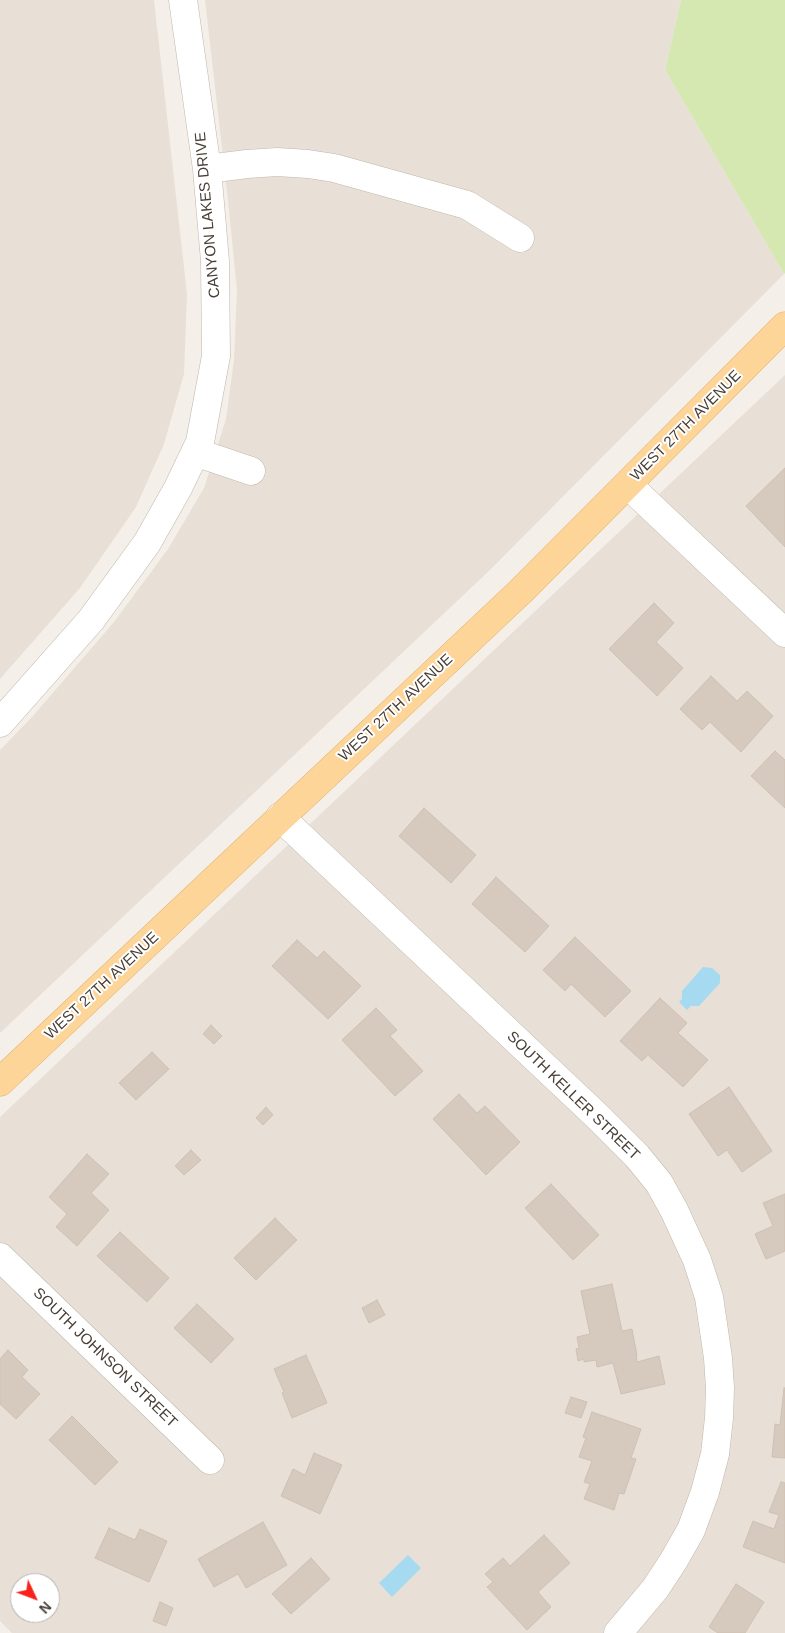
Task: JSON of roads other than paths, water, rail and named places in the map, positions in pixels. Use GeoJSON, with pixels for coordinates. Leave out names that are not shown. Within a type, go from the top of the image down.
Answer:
{"type":"FeatureCollection","features":[{"type":"Feature","properties":{"kind":"main road","name":"WEST 27TH AVENUE"},"geometry":{"type":"LineString","coordinates":[[0,1082],[521,591],[785,326]]}},
{"type":"Feature","properties":{"kind":"street","name":"CANYON LAKES DRIVE"},"geometry":{"type":"LineString","coordinates":[[0,723],[91,620],[147,543],[178,488],[200,442],[216,356],[215,261],[207,169],[184,0]]}},
{"type":"Feature","properties":{"kind":"street"},"geometry":{"type":"LineString","coordinates":[[207,169],[278,162],[334,168],[467,205],[520,238]]}},
{"type":"Feature","properties":{"kind":"street"},"geometry":{"type":"LineString","coordinates":[[195,452],[251,472]]}},
{"type":"Feature","properties":{"kind":"street"},"geometry":{"type":"LineString","coordinates":[[628,485],[785,633]]}},
{"type":"Feature","properties":{"kind":"street","name":"SOUTH KELLER STREET"},"geometry":{"type":"LineString","coordinates":[[280,817],[637,1156],[658,1183],[682,1226],[697,1260],[708,1297],[718,1358],[720,1388],[715,1454],[705,1492],[691,1530],[655,1589],[618,1633]]}},
{"type":"Feature","properties":{"kind":"street","name":"SOUTH JOHNSON STREET"},"geometry":{"type":"LineString","coordinates":[[0,1257],[210,1460]]}},
{"type":"Feature","properties":{"kind":"water"},"geometry":{"type":"Polygon","coordinates":[[[703,967],[712,968],[720,975],[720,983],[699,1006],[691,1006],[687,1010],[679,1002],[682,999],[682,991],[703,967]]]}},
{"type":"Feature","properties":{"kind":"water"},"geometry":{"type":"Polygon","coordinates":[[[408,1555],[421,1568],[392,1597],[379,1583],[408,1555]]]}}]}
